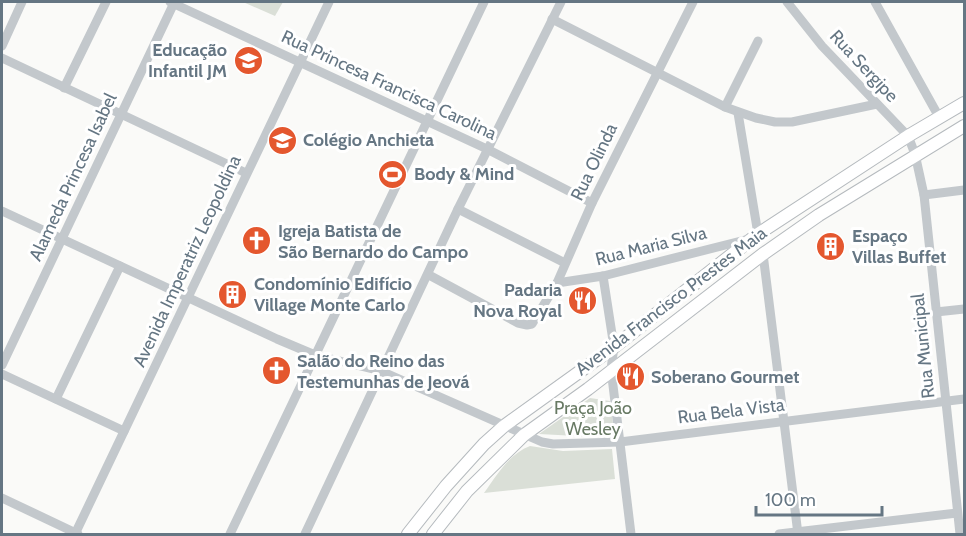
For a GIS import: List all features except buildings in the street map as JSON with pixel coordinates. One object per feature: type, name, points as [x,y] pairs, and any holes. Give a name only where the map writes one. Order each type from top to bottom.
[{"type":"main road","name":"Avenida Francisco Prestes Maia","points":[[408,534],[446,486],[484,444],[504,426],[614,347],[755,237],[908,136],[964,103]]},
{"type":"main road","name":"Avenida Francisco Prestes Maia","points":[[433,534],[467,492],[524,435],[588,389],[763,254],[828,208],[964,126]]},
{"type":"street","points":[[2,46],[22,2]]},
{"type":"street","points":[[64,88],[106,2]]},
{"type":"street","name":"Rua Princesa Francisca Carolina","points":[[172,2],[487,149],[592,203]]},
{"type":"street","name":"Alameda Princesa Isabel","points":[[2,365],[172,2]]},
{"type":"street","name":"Avenida Imperatriz Leopoldina","points":[[76,534],[329,2]]},
{"type":"street","points":[[231,534],[484,2]]},
{"type":"street","points":[[305,534],[487,149],[561,2]]},
{"type":"street","name":"Rua Olinda","points":[[429,275],[518,323],[532,324],[557,284],[592,203],[693,2]]},
{"type":"street","name":"Rua Sergipe","points":[[787,2],[822,46],[908,136],[915,154]]},
{"type":"street","points":[[875,2],[939,117]]},
{"type":"street","points":[[552,19],[738,113],[775,122],[792,122],[877,104]]},
{"type":"street","points":[[2,21],[11,25]]},
{"type":"street","points":[[725,107],[758,41]]},
{"type":"street","points":[[2,58],[246,174]]},
{"type":"street","points":[[738,113],[755,237]]},
{"type":"street","name":"Rua Municipal","points":[[915,154],[924,195],[960,534]]},
{"type":"street","points":[[924,195],[964,190]]},
{"type":"street","points":[[459,209],[565,263]]},
{"type":"street","name":"Rua Bela Vista","points":[[2,211],[315,355],[381,371],[524,435],[553,444],[620,442],[964,399]]},
{"type":"street","name":"Rua Maria Silva","points":[[557,284],[603,276],[755,237]]},
{"type":"street","points":[[763,254],[798,533]]},
{"type":"street","points":[[56,399],[120,266]]},
{"type":"street","points":[[603,276],[614,347],[611,369],[631,534]]},
{"type":"street","points":[[936,312],[964,309]]},
{"type":"street","points":[[2,374],[124,431]]},
{"type":"street","points":[[2,498],[76,534]]},
{"type":"street","points":[[780,534],[957,513]]},
{"type":"green space","points":[[243,2],[283,2],[275,16]]},
{"type":"green space","name":"Praça João Wesley","points":[[590,398],[610,401],[615,438],[539,434]]},
{"type":"green space","points":[[530,446],[563,451],[612,449],[615,479],[484,493],[510,460]]},
{"type":"place","name":"Educação Infantil JM","points":[[248,60]]},
{"type":"place","name":"Colégio Anchieta","points":[[282,140]]},
{"type":"place","name":"Body & Mind","points":[[393,174]]},
{"type":"place","name":"Igreja Batista de São Bernardo do Campo","points":[[257,241]]},
{"type":"place","name":"Espaço Villas Buffet","points":[[831,246]]},
{"type":"place","name":"Condomínio Edifício Village Monte Carlo","points":[[233,294]]},
{"type":"place","name":"Padaria Nova Royal","points":[[583,300]]},
{"type":"place","name":"Salão do Reino das Testemunhas de Jeová","points":[[276,371]]},
{"type":"place","name":"Soberano Gourmet","points":[[630,377]]}]
